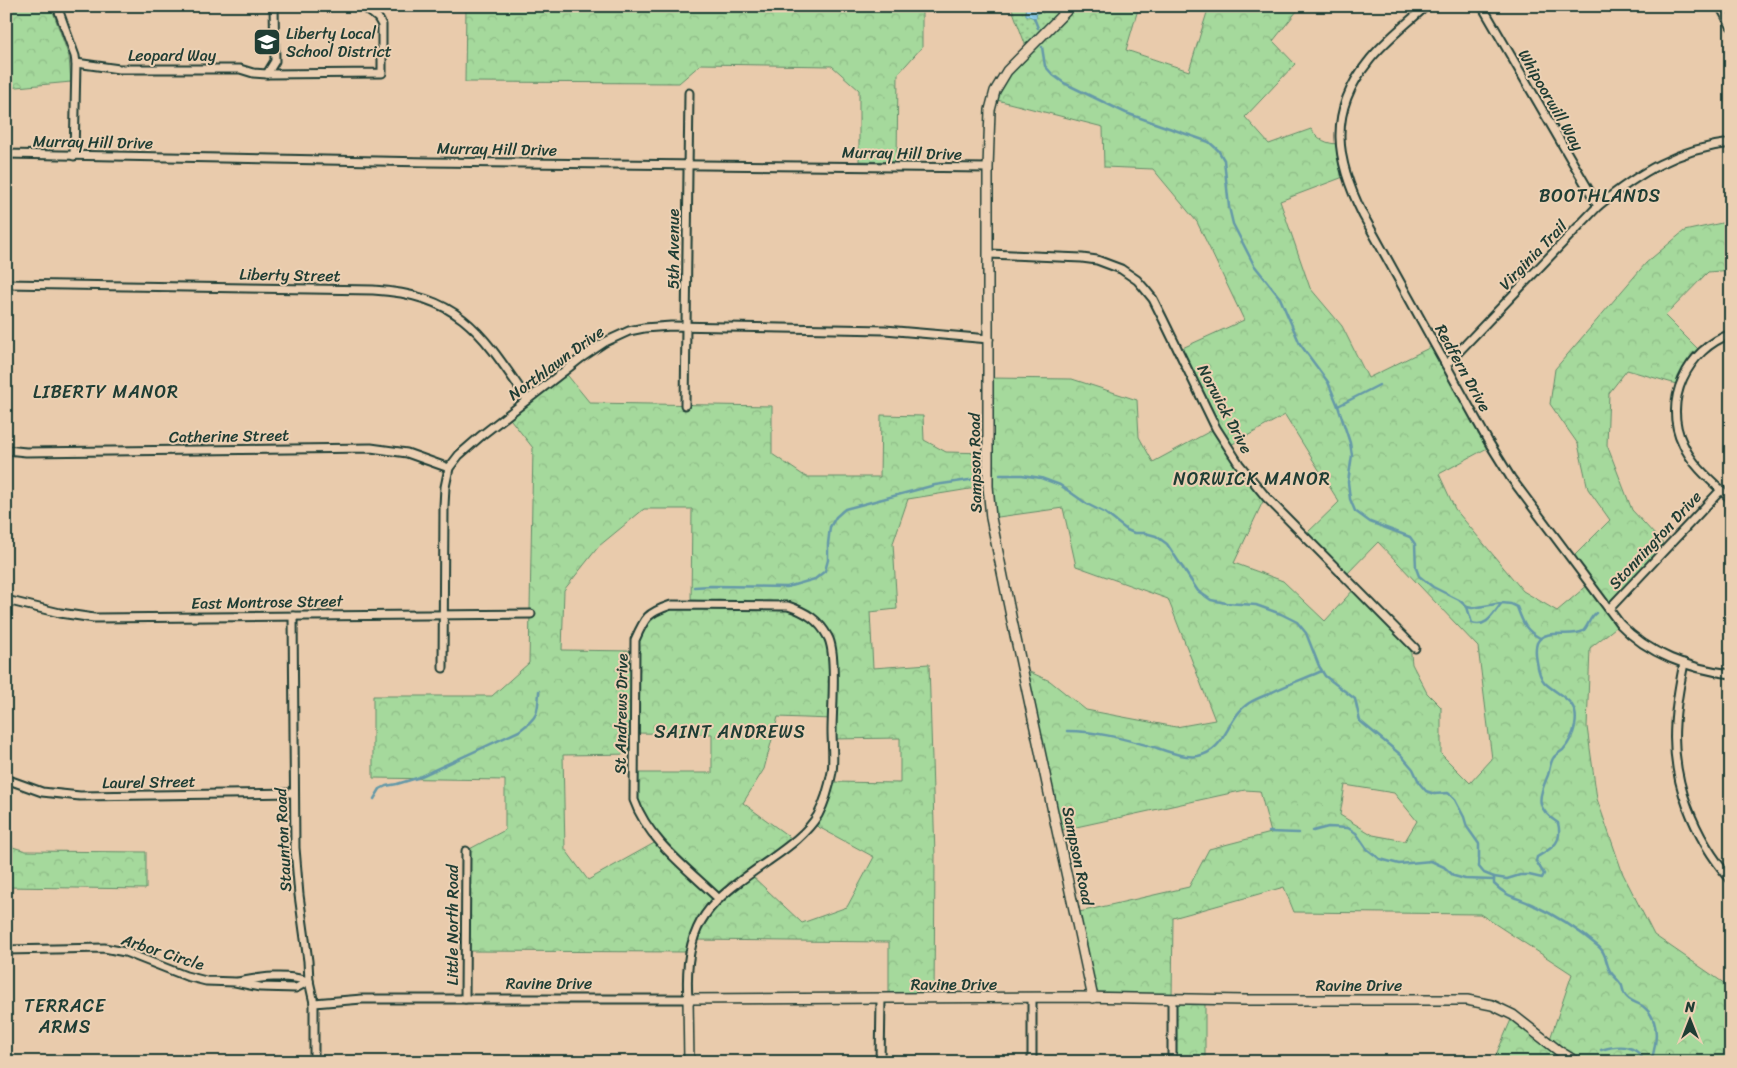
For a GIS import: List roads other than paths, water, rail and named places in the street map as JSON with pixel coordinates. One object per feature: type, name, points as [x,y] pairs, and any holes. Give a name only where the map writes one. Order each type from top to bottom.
[{"type":"street","points":[[57,6],[76,63],[74,156]]},
{"type":"street","points":[[268,74],[275,61],[274,6]]},
{"type":"street","name":"Leopard Way","points":[[76,63],[119,69],[240,69],[253,73],[268,74],[382,73],[382,25],[378,18],[362,6]]},
{"type":"street","name":"Sampson Road","points":[[1071,6],[1013,64],[1000,81],[990,110],[988,168],[988,486],[991,518],[1093,998]]},
{"type":"street","name":"Redfern Drive","points":[[1426,6],[1377,52],[1359,74],[1346,101],[1342,118],[1340,144],[1344,172],[1351,191],[1488,441],[1511,478],[1620,624],[1638,642],[1668,657],[1699,668],[1731,674]]},
{"type":"street","name":"Whipoorwill Way","points":[[1482,6],[1598,206]]},
{"type":"street","points":[[1720,6],[1731,26]]},
{"type":"street","name":"5th Avenue","points":[[686,405],[689,93]]},
{"type":"street","name":"Virginia Trail","points":[[1446,365],[1598,206],[1624,185],[1653,167],[1694,150],[1731,143]]},
{"type":"street","name":"Murray Hill Drive","points":[[6,154],[420,162],[988,168]]},
{"type":"street","name":"Norwick Drive","points":[[989,254],[1097,260],[1121,269],[1136,280],[1153,299],[1216,428],[1243,470],[1266,497],[1415,648]]},
{"type":"street","name":"Liberty Street","points":[[6,284],[373,290],[407,293],[442,304],[467,322],[493,350],[528,399]]},
{"type":"street","name":"Northlawn Drive","points":[[449,468],[459,455],[581,358],[615,336],[644,328],[885,330],[989,339]]},
{"type":"street","name":"Stonnington Drive","points":[[1731,334],[1714,342],[1695,358],[1683,378],[1678,392],[1676,407],[1678,431],[1689,456],[1701,471],[1731,499]]},
{"type":"street","name":"Catherine Street","points":[[6,450],[26,452],[371,448],[407,453],[449,468]]},
{"type":"street","points":[[443,668],[444,506],[449,468]]},
{"type":"street","name":"Stonnington Drive","points":[[1609,609],[1721,490]]},
{"type":"street","name":"East Montrose Street","points":[[6,600],[60,613],[94,618],[531,614]]},
{"type":"street","name":"St Andrews Drive","points":[[688,999],[687,980],[693,940],[705,914],[719,899],[785,849],[804,832],[817,817],[826,798],[832,771],[833,663],[829,639],[818,622],[804,611],[788,606],[671,605],[653,611],[643,623],[636,640],[634,800],[640,816],[652,835],[719,899]]},
{"type":"street","name":"Staunton Road","points":[[293,616],[296,872],[309,981],[314,1003],[314,1062]]},
{"type":"street","points":[[1684,663],[1675,725],[1675,750],[1678,772],[1684,799],[1693,823],[1706,847],[1731,880]]},
{"type":"street","name":"Laurel Street","points":[[6,778],[42,792],[80,796],[294,793]]},
{"type":"street","name":"Little North Road","points":[[465,999],[466,851]]},
{"type":"street","name":"Arbor Circle","points":[[6,950],[104,948],[126,952],[186,976],[206,981],[235,982],[260,977],[295,977],[309,981]]},
{"type":"street","points":[[1032,998],[1032,1062]]},
{"type":"street","name":"Ravine Drive","points":[[314,1003],[362,999],[1093,998],[1476,1001],[1500,1008],[1513,1015],[1559,1051],[1577,1062]]},
{"type":"street","points":[[688,999],[689,1062]]},
{"type":"street","points":[[880,1062],[881,999]]},
{"type":"street","points":[[1172,1000],[1172,1062]]},
{"type":"water","points":[[1025,6],[1049,6],[1037,13],[1036,18],[1034,18],[1026,15]]},
{"type":"waterway","points":[[1034,18],[1038,28]]},
{"type":"waterway","points":[[1042,47],[1045,66],[1064,83],[1126,113],[1209,142],[1218,150],[1224,160],[1229,207],[1233,224],[1254,265],[1280,298],[1300,344],[1328,382],[1338,406],[1352,455],[1348,482],[1350,499],[1355,511],[1370,522],[1410,537],[1415,544],[1416,568],[1419,576],[1433,587],[1459,600],[1467,607],[1472,608],[1502,603],[1511,604],[1517,607],[1528,629],[1540,638]]},
{"type":"waterway","points":[[1338,406],[1379,385]]},
{"type":"waterway","points":[[1000,475],[1022,475],[1041,478],[1060,485],[1087,504],[1105,513],[1127,530],[1134,533],[1156,536],[1167,544],[1198,591],[1211,600],[1256,605],[1297,622],[1306,633],[1325,676],[1355,699],[1360,721],[1401,755],[1413,769],[1420,784],[1426,791],[1434,794],[1448,793],[1454,798],[1467,827],[1479,844],[1479,867],[1484,873],[1494,877],[1494,884],[1507,894],[1540,908],[1567,923],[1602,950],[1610,971],[1621,984],[1625,995],[1645,1008],[1653,1020],[1656,1041],[1651,1062]]},
{"type":"waterway","points":[[694,587],[787,587],[815,579],[825,571],[828,560],[830,527],[836,517],[845,509],[935,485],[976,479]]},
{"type":"waterway","points":[[1467,607],[1472,623],[1482,624],[1489,619],[1501,604]]},
{"type":"waterway","points":[[1494,877],[1507,879],[1520,875],[1529,875],[1542,878],[1544,874],[1536,861],[1537,857],[1552,848],[1558,840],[1558,823],[1545,813],[1542,808],[1541,797],[1552,761],[1569,742],[1576,717],[1575,710],[1568,700],[1542,679],[1537,660],[1536,645],[1546,635],[1572,634],[1583,631],[1596,613]]},
{"type":"waterway","points":[[1067,731],[1101,734],[1177,754],[1198,756],[1215,748],[1236,716],[1249,703],[1322,671]]},
{"type":"waterway","points":[[374,799],[380,789],[386,786],[417,778],[519,731],[536,714],[539,691]]},
{"type":"waterway","points":[[1313,831],[1328,827],[1348,828],[1356,833],[1367,849],[1380,859],[1399,864],[1431,861],[1444,867],[1454,876],[1465,879],[1494,880]]},
{"type":"waterway","points":[[1269,832],[1299,833]]},
{"type":"waterway","points":[[1601,1050],[1626,1047],[1637,1051],[1644,1062]]},
{"type":"place","name":"Liberty Local School District","points":[[267,42]]},
{"type":"district","name":"BOOTHLANDS","points":[[1600,196]]},
{"type":"district","name":"LIBERTY MANOR","points":[[106,392]]},
{"type":"district","name":"NORWICK MANOR","points":[[1252,479]]},
{"type":"district","name":"SAINT ANDREWS","points":[[730,732]]},
{"type":"district","name":"TERRACE ARMS","points":[[65,1016]]}]
